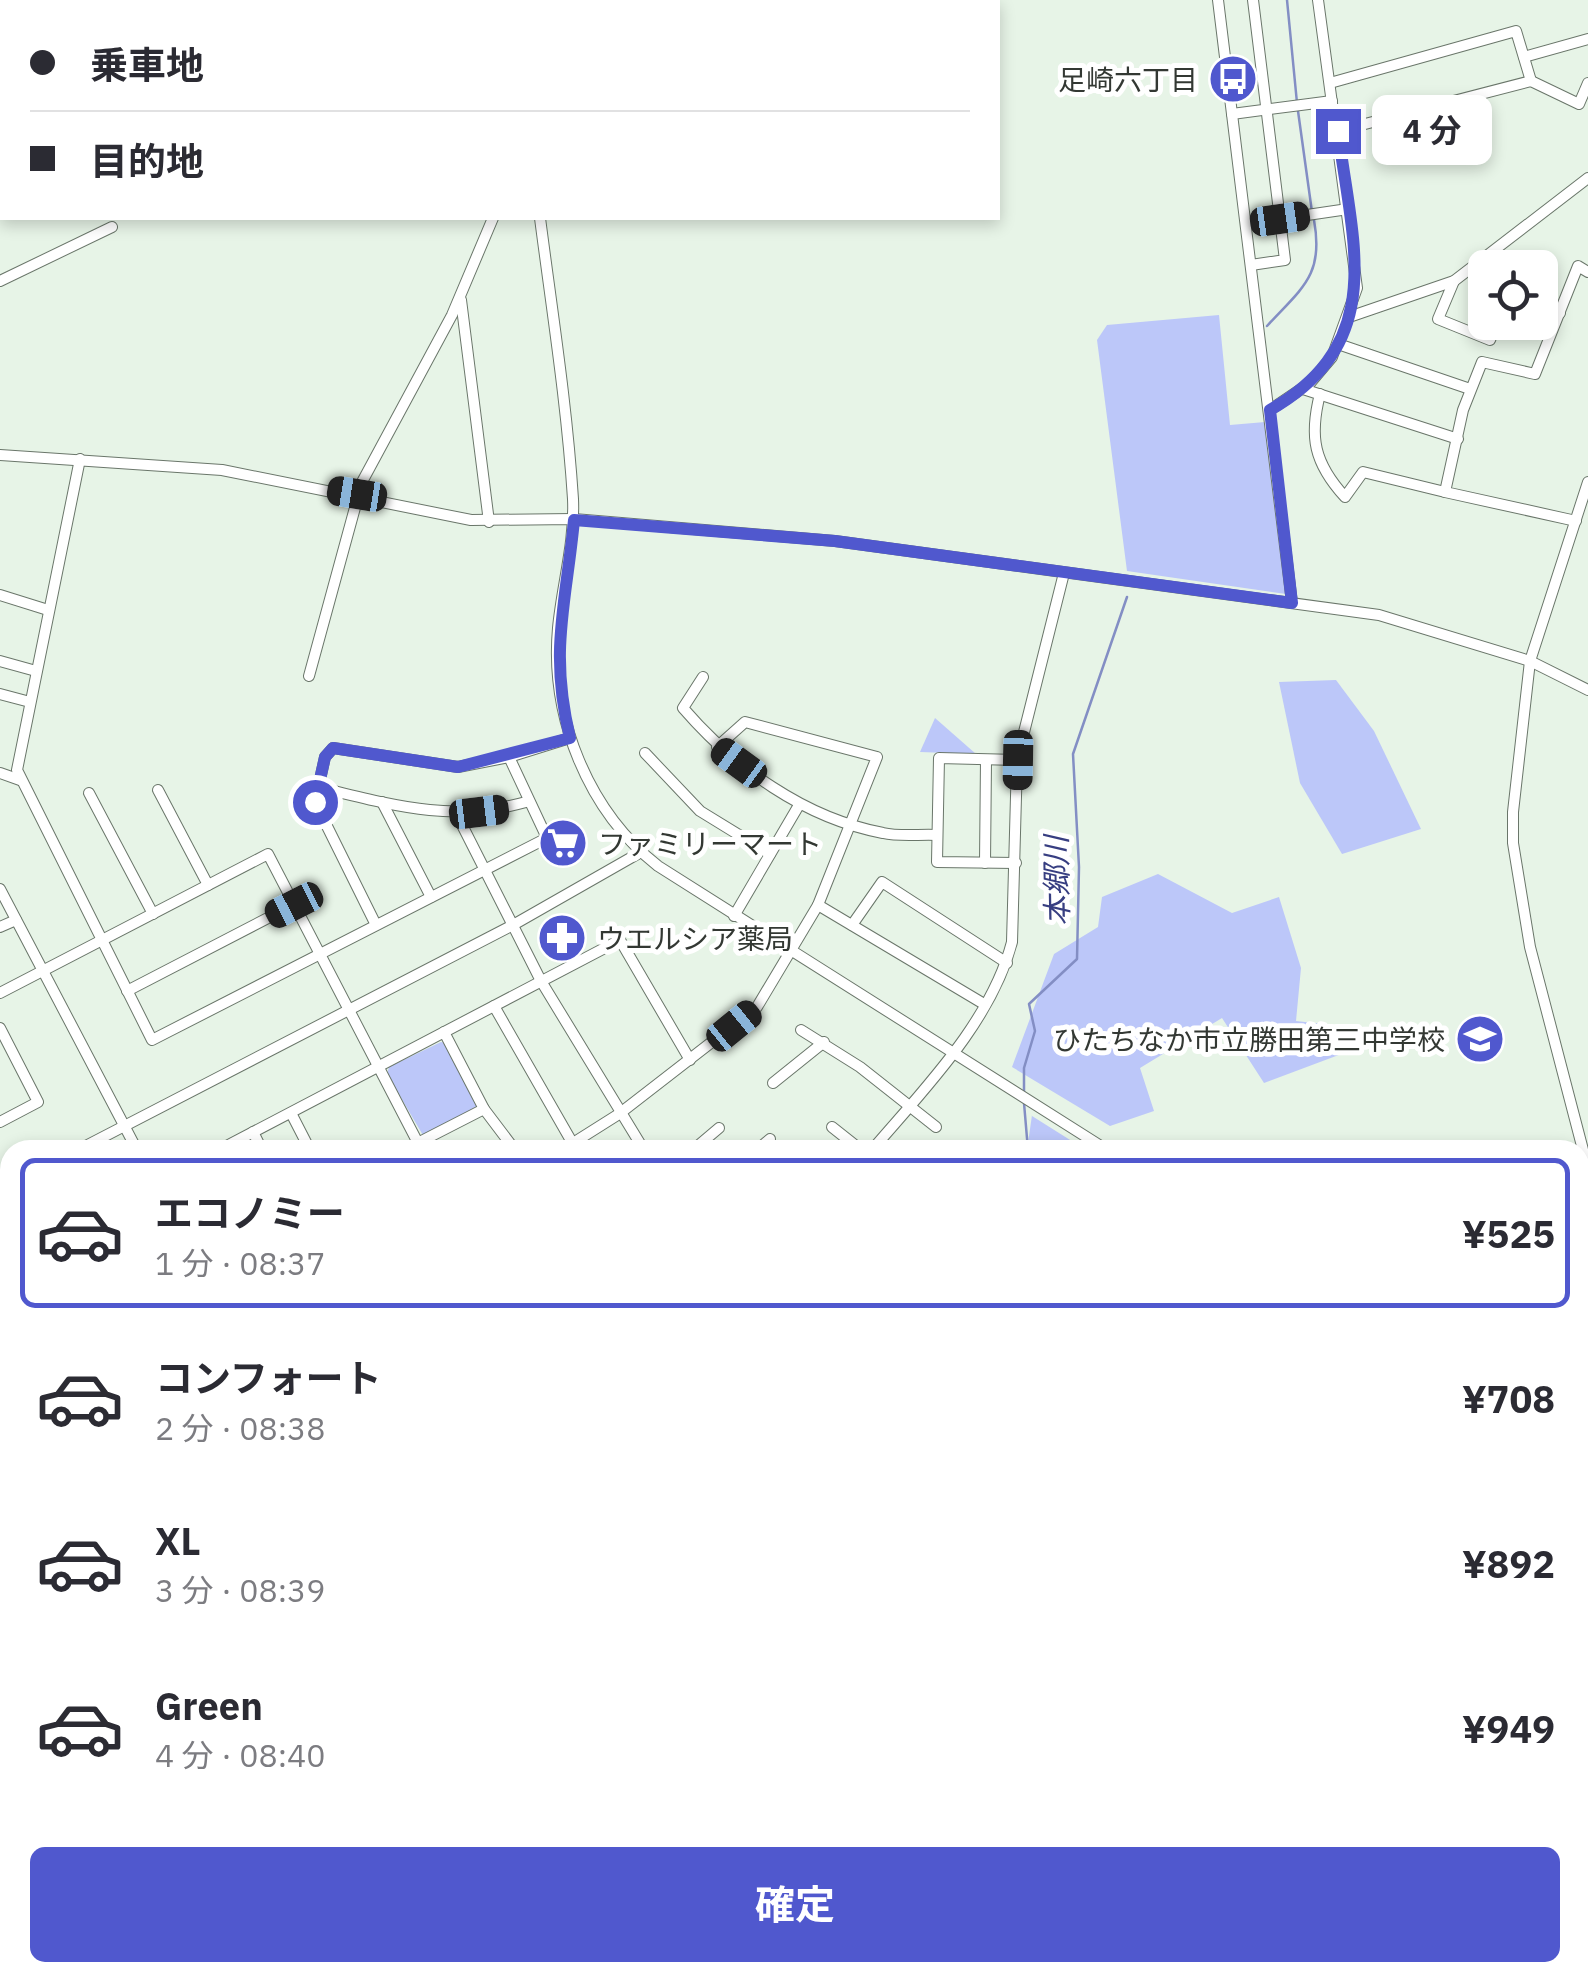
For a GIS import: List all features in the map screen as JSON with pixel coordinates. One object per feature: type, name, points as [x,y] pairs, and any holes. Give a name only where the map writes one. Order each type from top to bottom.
[{"type":"street","points":[[1218,0],[1292,603]]},
{"type":"street","points":[[1251,266],[1285,260],[1253,0]]},
{"type":"street","points":[[1270,410],[1303,389],[1338,344],[1357,288],[1318,0]]},
{"type":"street","points":[[1330,83],[1516,31],[1531,81]]},
{"type":"street","points":[[1524,56],[1588,38]]},
{"type":"street","points":[[1338,131],[1531,81],[1579,104],[1588,83]]},
{"type":"street","points":[[1232,114],[1332,101]]},
{"type":"street","points":[[1348,317],[1454,281],[1588,178]]},
{"type":"street","points":[[1280,219],[1348,208]]},
{"type":"street","points":[[308,676],[328,618],[357,494],[460,296],[493,220]]},
{"type":"street","points":[[540,220],[574,520],[558,642],[561,702],[570,738],[596,792],[641,852],[734,916],[1092,1140]]},
{"type":"street","points":[[0,281],[112,226]]},
{"type":"street","points":[[1482,362],[1534,374],[1578,266],[1588,272]]},
{"type":"street","points":[[1454,281],[1438,319],[1468,331]]},
{"type":"street","points":[[460,296],[488,522]]},
{"type":"street","points":[[1445,492],[1470,389],[1490,340]]},
{"type":"street","points":[[1338,344],[1470,389]]},
{"type":"street","points":[[1303,389],[1458,439]]},
{"type":"street","points":[[1320,394],[1311,430],[1326,476],[1345,496],[1363,472],[1576,521]]},
{"type":"street","points":[[0,455],[222,470],[488,522],[574,520],[835,541],[1292,603],[1414,623],[1530,661],[1588,690]]},
{"type":"street","points":[[80,458],[17,770],[152,1040],[547,838],[526,802],[509,757]]},
{"type":"street","points":[[1580,1140],[1530,947],[1513,843],[1530,661],[1588,482]]},
{"type":"street","points":[[1571,540],[1588,530]]},
{"type":"street","points":[[884,1140],[953,1052],[1006,964],[1012,942],[1018,760],[1064,573]]},
{"type":"street","points":[[0,595],[48,610]]},
{"type":"street","points":[[0,662],[36,671]]},
{"type":"street","points":[[703,677],[683,708],[717,748],[800,805],[883,833],[937,835]]},
{"type":"street","points":[[0,694],[30,702]]},
{"type":"street","points":[[578,1140],[619,1114],[757,1007],[818,905],[877,756],[745,722],[717,748]]},
{"type":"street","points":[[376,925],[315,802],[325,757],[333,748],[458,767],[509,757],[570,738]]},
{"type":"street","points":[[645,753],[700,811],[770,854]]},
{"type":"street","points":[[1016,863],[937,862],[937,835],[940,758],[1018,760]]},
{"type":"street","points":[[984,863],[986,760]]},
{"type":"street","points":[[0,774],[20,780]]},
{"type":"street","points":[[318,787],[457,815],[526,802]]},
{"type":"street","points":[[158,790],[208,885]]},
{"type":"street","points":[[89,793],[153,914]]},
{"type":"street","points":[[382,802],[431,897]]},
{"type":"street","points":[[734,916],[800,805]]},
{"type":"street","points":[[457,815],[541,981],[637,1140]]},
{"type":"street","points":[[97,1140],[631,862],[641,852]]},
{"type":"street","points":[[0,993],[268,854],[417,1140]]},
{"type":"street","points":[[852,925],[882,882],[1006,964]]},
{"type":"street","points":[[0,889],[132,1140]]},
{"type":"street","points":[[126,991],[294,905]]},
{"type":"street","points":[[818,905],[984,1004]]},
{"type":"street","points":[[0,927],[16,920]]},
{"type":"street","points":[[238,1140],[620,940],[690,1060]]},
{"type":"street","points":[[494,1006],[563,1140]]},
{"type":"street","points":[[0,1028],[38,1102],[0,1122]]},
{"type":"street","points":[[801,1030],[824,1042],[936,1127]]},
{"type":"street","points":[[444,1032],[484,1109],[507,1140]]},
{"type":"street","points":[[773,1083],[824,1042]]},
{"type":"street","points":[[422,1140],[484,1109]]},
{"type":"street","points":[[290,1112],[305,1140]]},
{"type":"street","points":[[832,1126],[849,1140]]},
{"type":"street","points":[[705,1140],[719,1128]]},
{"type":"street","points":[[253,1132],[257,1140]]},
{"type":"shaded area","points":[[1219,315],[1230,425],[1265,422],[1286,594],[1127,571],[1097,340],[1107,325]]},
{"type":"shaded area","points":[[1336,680],[1374,731],[1421,829],[1342,854],[1300,783],[1279,682]]},
{"type":"shaded area","points":[[935,718],[976,754],[920,752]]},
{"type":"shaded area","points":[[1158,874],[1232,913],[1279,897],[1301,968],[1296,1021],[1341,1026],[1344,1053],[1264,1083],[1222,1018],[1140,1068],[1154,1111],[1110,1126],[1012,1067],[1054,954],[1098,927],[1102,897]]},
{"type":"shaded area","points":[[446,1043],[477,1104],[476,1111],[424,1137],[387,1074],[389,1067]]},
{"type":"shaded area","points":[[1032,1115],[1070,1140],[1028,1140]]},
{"type":"waterway","name":"本郷川","points":[[1287,0],[1297,103]]},
{"type":"waterway","name":"本郷川","points":[[1298,111],[1312,212]]},
{"type":"waterway","name":"本郷川","points":[[1267,326],[1308,279],[1316,254],[1314,220]]},
{"type":"waterway","name":"本郷川","points":[[1024,1095],[1024,1068],[1035,1031],[1029,1004],[1077,959],[1079,867],[1073,754],[1127,597]]},
{"type":"waterway","name":"本郷川","points":[[1024,1103],[1027,1140]]},
{"type":"place","name":"足崎六丁目","points":[[1233,79]]},
{"type":"place","name":"ファミリーマート","points":[[563,843]]},
{"type":"place","name":"ウエルシア薬局","points":[[562,938]]},
{"type":"place","name":"ひたちなか市立勝田第三中学校","points":[[1480,1039]]},
{"type":"route","points":[[315,802],[325,757],[333,748],[458,767],[509,757],[570,738],[557,669],[558,629],[574,520],[835,541],[1292,603],[1270,410],[1310,384],[1332,358],[1357,288],[1338,131]]}]
